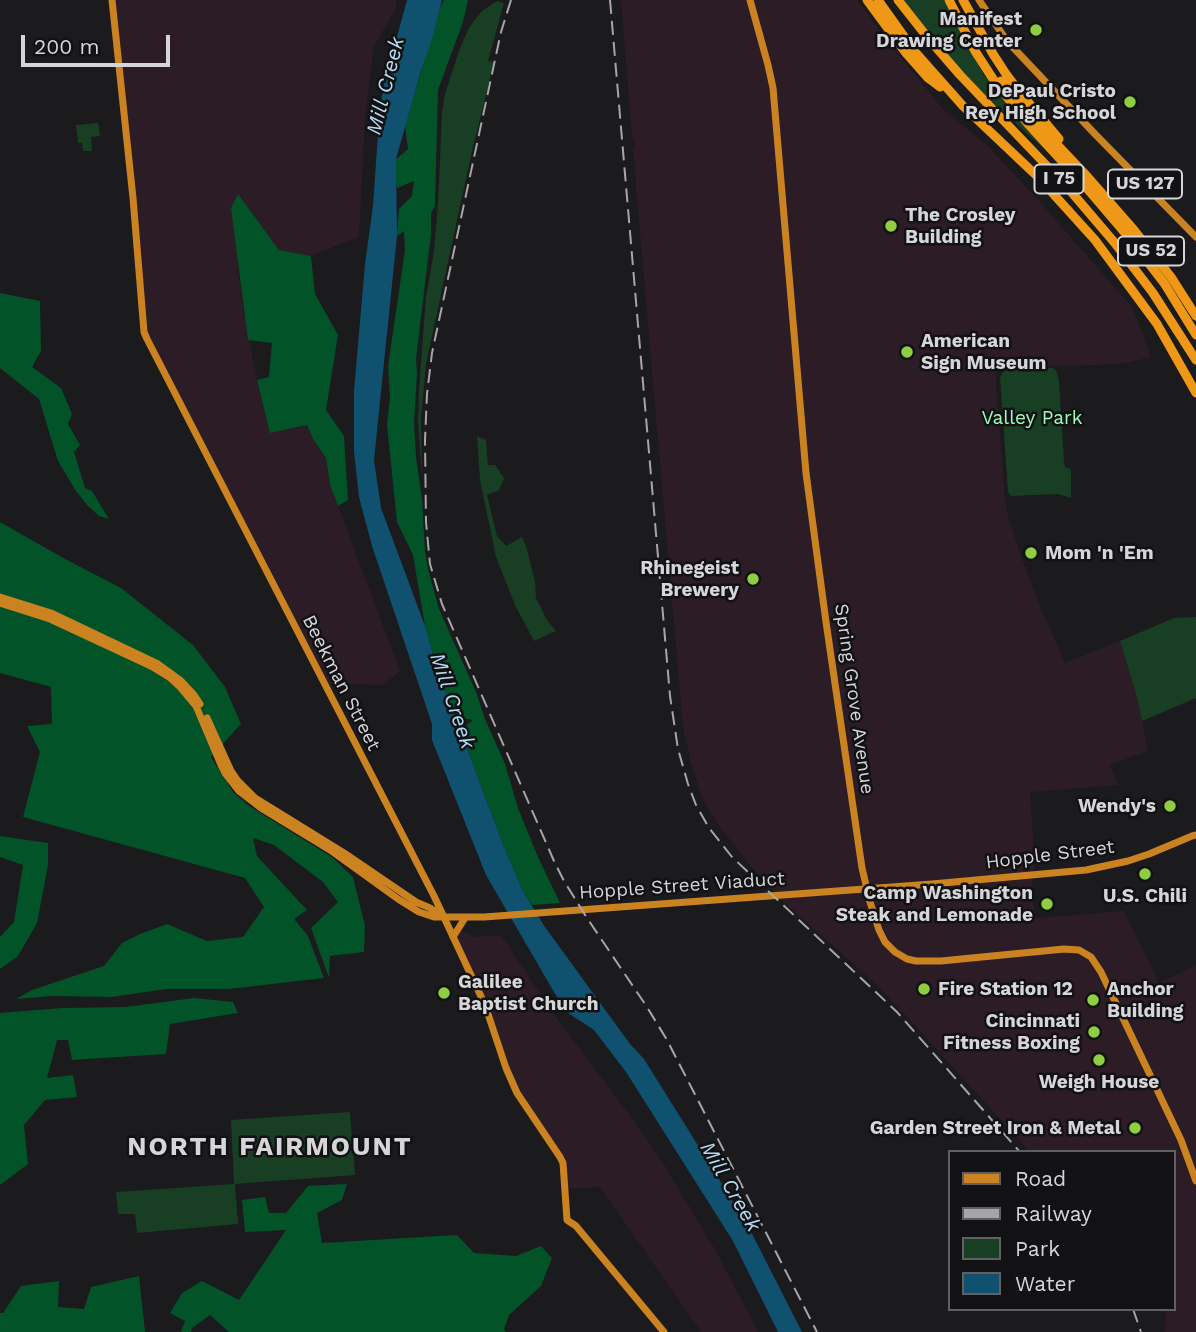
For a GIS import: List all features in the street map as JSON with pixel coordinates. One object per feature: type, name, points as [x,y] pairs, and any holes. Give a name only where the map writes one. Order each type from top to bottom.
[{"type":"highway","points":[[867,0],[888,31],[928,78],[963,106]]},
{"type":"highway","name":"I 75","points":[[878,0],[916,53],[963,106],[1038,177],[1096,240],[1157,324],[1196,393]]},
{"type":"highway","name":"I 75","points":[[898,0],[960,75],[1107,233],[1146,283],[1196,359]]},
{"type":"highway","name":"US 52","points":[[949,0],[975,51],[984,58],[1021,106],[1154,254],[1196,316]]},
{"type":"highway","points":[[962,0],[1006,74],[1080,165],[1084,174]]},
{"type":"highway","points":[[975,51],[1014,109],[1096,199],[1146,259],[1196,335]]},
{"type":"main road","name":"Beekman Street","points":[[113,0],[144,331],[147,339],[444,917],[485,1005],[513,1085],[563,1164],[567,1220],[576,1226],[664,1332]]},
{"type":"main road","name":"Spring Grove Avenue","points":[[750,0],[773,88],[806,473],[862,868],[879,930],[895,952],[916,961],[1064,949],[1079,950],[1091,957],[1101,972],[1181,1140],[1196,1181]]},
{"type":"main road","name":"US 127","points":[[979,0],[1014,48],[1196,237]]},
{"type":"main road","points":[[0,597],[51,613],[170,672],[194,695],[231,771],[255,798],[416,902],[444,917]]},
{"type":"main road","points":[[0,603],[50,619],[169,677],[196,706],[225,774],[239,791],[366,875],[398,900],[424,914],[462,919],[453,937]]},
{"type":"main road","name":"Hopple Street","points":[[906,886],[1107,867],[1149,854],[1194,834]]},
{"type":"main road","name":"Hopple Street Viaduct","points":[[462,919],[906,886]]},
{"type":"main road","points":[[416,902],[424,900],[431,892]]},
{"type":"shaded area","points":[[112,0],[396,0],[396,8],[374,46],[365,117],[359,237],[311,256],[279,250],[238,194],[238,271],[257,380],[270,432],[307,425],[326,458],[330,485],[400,671],[383,685],[324,684],[147,339]]},
{"type":"shaded area","points":[[621,0],[857,0],[942,108],[988,146],[1133,308],[1151,357],[1126,363],[1098,365],[995,367],[1008,516],[1042,611],[1065,663],[1120,641],[1137,697],[1148,751],[1110,765],[1118,785],[1030,792],[1035,865],[1032,884],[1035,918],[1123,911],[1159,983],[1196,965],[1196,1332],[1165,1332],[1164,1311],[1175,1311],[1175,1150],[1028,1150],[872,980],[789,907],[747,862],[717,823],[702,798],[683,728],[638,210],[635,147],[632,139]]},
{"type":"shaded area","points":[[447,924],[474,937],[501,935],[555,1016],[665,1166],[716,1251],[758,1332],[701,1332],[600,1187],[565,1189],[563,1163],[522,1099],[485,1005]]},
{"type":"green space","points":[[444,0],[468,0],[463,22],[438,90],[435,206],[431,213],[431,234],[416,359],[414,422],[425,551],[439,609],[505,764],[518,808],[538,857],[560,903],[532,905],[504,847],[460,730],[473,720],[455,717],[425,626],[413,555],[397,522],[387,425],[390,397],[388,366],[405,250],[404,231],[397,236],[399,209],[412,196],[414,181],[397,188],[396,159],[408,149],[405,126]]},
{"type":"green space","points":[[900,0],[944,0],[984,75],[1012,112],[1053,157],[949,59]]},
{"type":"green space","points":[[497,1],[504,3],[488,61],[494,62],[426,364],[421,418],[422,478],[418,423],[419,390],[426,297],[438,204],[442,113],[445,94],[470,26],[482,11]]},
{"type":"green space","points":[[98,123],[100,136],[91,137],[92,151],[83,151],[82,143],[78,143],[76,125]]},
{"type":"green space","points":[[238,194],[279,250],[311,256],[315,294],[338,335],[326,410],[344,436],[348,500],[338,506],[330,485],[326,458],[307,425],[270,433],[257,380],[269,377],[272,343],[248,340],[231,208]]},
{"type":"green space","points":[[0,293],[40,301],[41,351],[32,367],[61,388],[72,414],[68,424],[80,445],[74,452],[85,488],[92,491],[109,519],[99,516],[87,505],[58,461],[39,399],[0,368]]},
{"type":"green space","name":"Valley Park","points":[[1053,368],[1059,380],[1064,462],[1065,467],[1071,469],[1071,498],[1058,494],[1011,496],[1008,492],[1000,377],[1003,372],[1011,369]]},
{"type":"green space","points":[[477,436],[486,440],[488,465],[495,465],[504,478],[499,490],[487,495],[497,536],[506,546],[522,537],[535,582],[536,598],[556,631],[534,641],[515,605],[496,557],[480,480]]},
{"type":"green space","points":[[0,522],[121,588],[193,645],[225,687],[241,724],[211,757],[233,792],[249,806],[332,857],[353,877],[365,926],[364,952],[330,956],[329,978],[311,928],[338,902],[323,882],[274,845],[253,838],[257,856],[307,910],[294,919],[308,936],[324,978],[229,989],[166,989],[112,997],[53,996],[16,999],[32,990],[104,966],[122,943],[167,924],[207,941],[243,937],[264,907],[245,878],[23,817],[40,752],[27,726],[52,724],[51,687],[0,673]]},
{"type":"green space","points":[[1196,617],[1196,698],[1142,721],[1120,641],[1174,618]]},
{"type":"green space","points":[[0,836],[48,843],[48,865],[37,923],[18,956],[0,969],[0,937],[14,922],[23,865],[0,857]]},
{"type":"green space","points":[[194,998],[233,1002],[238,1013],[170,1024],[166,1054],[72,1060],[68,1040],[57,1040],[47,1078],[73,1075],[77,1097],[45,1100],[24,1125],[28,1164],[0,1185],[0,1013],[126,1007]]},
{"type":"green space","points":[[350,1112],[355,1175],[235,1184],[238,1224],[137,1233],[135,1214],[118,1214],[116,1192],[234,1184],[231,1120]]},
{"type":"green space","points":[[347,1184],[342,1200],[317,1213],[322,1243],[457,1235],[474,1253],[516,1256],[541,1246],[552,1258],[541,1286],[509,1315],[504,1329],[506,1332],[229,1332],[210,1315],[192,1328],[191,1332],[181,1332],[185,1321],[170,1313],[182,1293],[202,1281],[239,1300],[286,1230],[245,1232],[242,1200],[265,1197],[269,1213],[286,1213],[308,1186]]},
{"type":"green space","points":[[139,1276],[145,1332],[0,1332],[0,1313],[3,1313],[21,1286],[59,1281],[58,1307],[84,1309],[91,1287]]},
{"type":"water","name":"Mill Creek","points":[[407,0],[442,0],[396,159],[397,236],[374,460],[381,508],[425,626],[438,672],[523,891],[545,927],[630,1044],[644,1059],[747,1224],[802,1332],[778,1332],[733,1241],[626,1072],[594,1030],[565,1011],[486,875],[432,740],[432,724],[372,546],[359,497],[354,452],[354,391],[383,88]]},
{"type":"railway","points":[[511,0],[501,32],[432,353],[425,440],[426,522],[430,564],[442,604],[564,881],[667,1040],[817,1332]]},
{"type":"railway","points":[[610,0],[670,696],[678,749],[688,784],[709,828],[732,857],[897,1012],[1018,1150]]},
{"type":"railway","points":[[1134,1311],[1141,1332]]},
{"type":"place","name":"Manifest Drawing Center","points":[[1036,30]]},
{"type":"place","name":"DePaul Cristo Rey High School","points":[[1130,102]]},
{"type":"place","name":"The Crosley Building","points":[[891,226]]},
{"type":"place","name":"American Sign Museum","points":[[907,352]]},
{"type":"place","name":"Mom 'n 'Em","points":[[1031,553]]},
{"type":"place","name":"Rhinegeist Brewery","points":[[753,579]]},
{"type":"place","name":"Wendy's","points":[[1170,806]]},
{"type":"place","name":"U.S. Chili","points":[[1145,874]]},
{"type":"place","name":"Camp Washington Steak and Lemonade","points":[[1047,904]]},
{"type":"place","name":"Fire Station 12","points":[[924,989]]},
{"type":"place","name":"Galilee Baptist Church","points":[[444,993]]},
{"type":"place","name":"Anchor Building","points":[[1093,1000]]},
{"type":"place","name":"Cincinnati Fitness Boxing","points":[[1094,1032]]},
{"type":"place","name":"Weigh House","points":[[1099,1060]]},
{"type":"place","name":"Garden Street Iron & Metal","points":[[1135,1128]]},
{"type":"district","name":"NORTH FAIRMOUNT","points":[[270,1147]]}]
